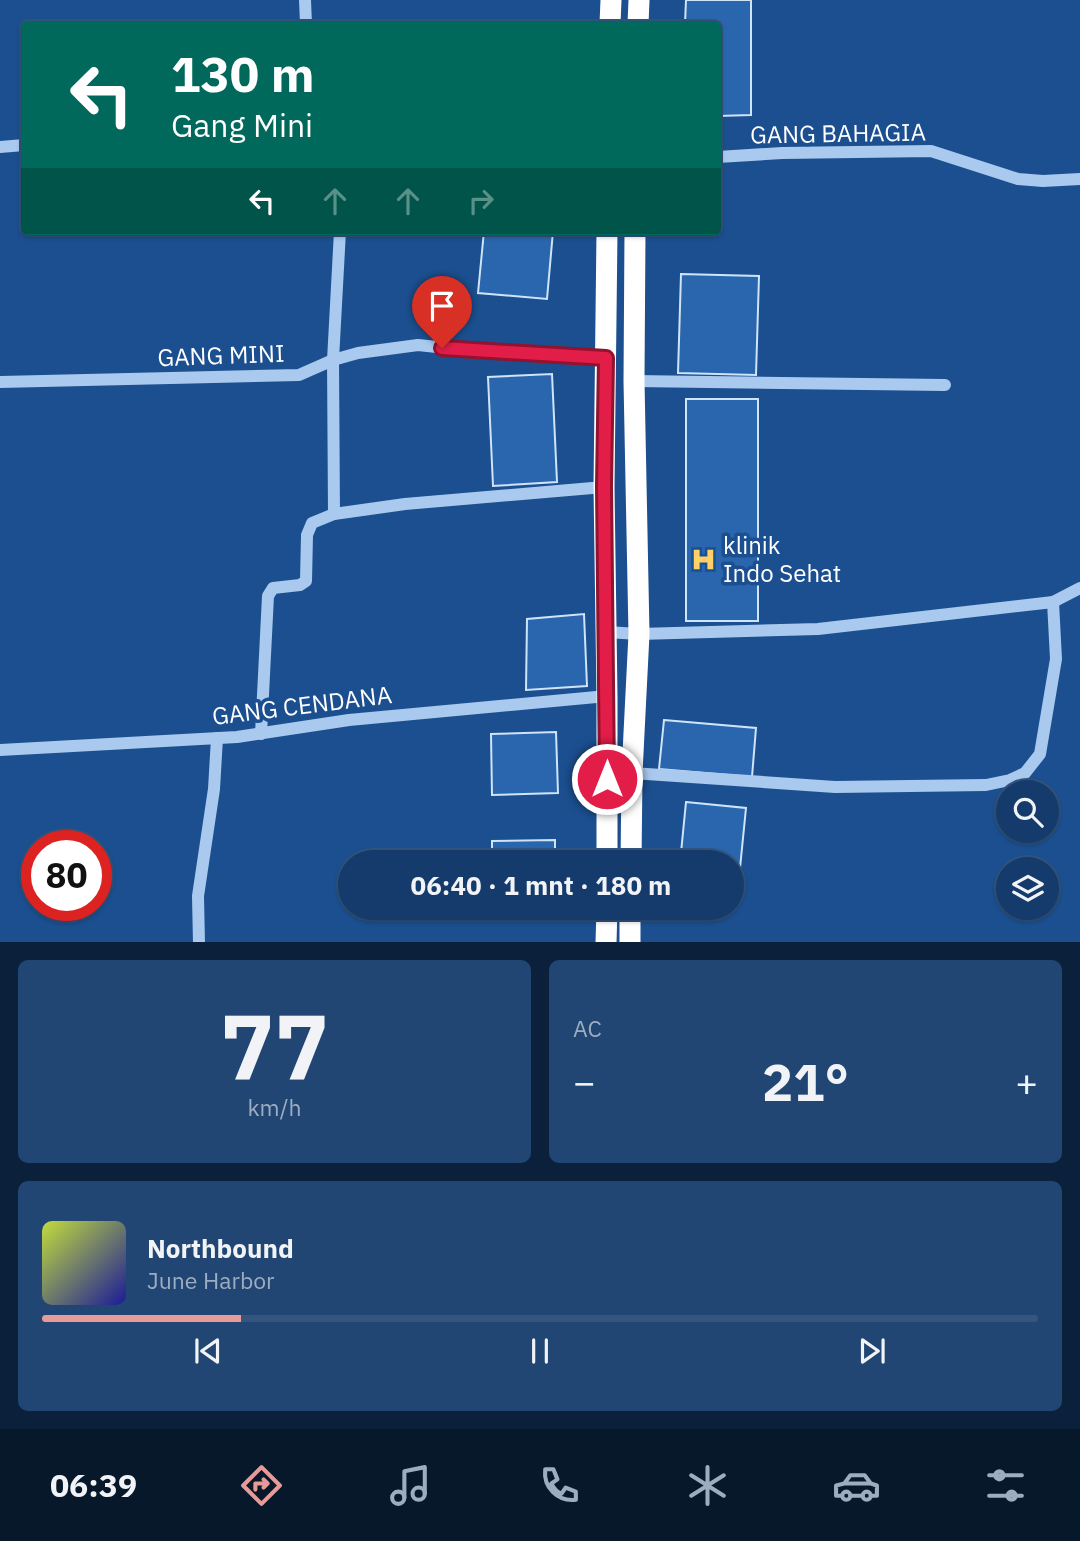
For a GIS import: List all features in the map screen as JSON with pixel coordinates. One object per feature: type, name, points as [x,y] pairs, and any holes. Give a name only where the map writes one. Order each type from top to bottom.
[{"type":"highway","points":[[610,21],[611,0]]},
{"type":"highway","points":[[638,21],[639,0]]},
{"type":"highway","points":[[607,235],[604,486],[607,850]]},
{"type":"highway","points":[[631,850],[639,634],[634,381],[635,235]]},
{"type":"highway","points":[[606,942],[607,920]]},
{"type":"highway","points":[[630,920],[630,942]]},
{"type":"street","points":[[305,0],[306,21]]},
{"type":"street","points":[[0,147],[21,145]]},
{"type":"street","name":"GANG BAHAGIA","points":[[721,157],[782,153],[931,151],[1018,179],[1080,179]]},
{"type":"street","points":[[334,514],[333,360],[340,235]]},
{"type":"street","name":"GANG MINI","points":[[0,382],[299,374],[333,360],[418,345],[606,358]]},
{"type":"street","points":[[634,381],[945,384]]},
{"type":"street","points":[[261,734],[268,596],[273,589],[300,585],[306,581],[308,529],[312,523],[334,514],[405,504],[604,486]]},
{"type":"street","points":[[606,632],[639,634],[818,629],[1053,602],[1080,588]]},
{"type":"street","points":[[632,773],[835,787],[986,785],[1010,780],[1025,773],[1040,754],[1056,659],[1053,602]]},
{"type":"street","name":"GANG CENDANA","points":[[0,750],[217,738],[349,720],[607,696]]},
{"type":"street","points":[[199,942],[198,896],[215,789],[217,738]]},
{"type":"building","points":[[686,0],[751,0],[751,115],[721,116],[721,21],[685,21]]},
{"type":"building","points":[[484,235],[553,235],[547,299],[478,293]]},
{"type":"building","points":[[681,274],[759,276],[756,375],[678,373]]},
{"type":"building","points":[[552,374],[557,482],[493,486],[488,377]]},
{"type":"building","points":[[686,399],[758,399],[758,621],[686,621]]},
{"type":"building","points":[[584,614],[587,686],[526,690],[527,619]]},
{"type":"building","points":[[664,720],[756,728],[752,777],[659,769]]},
{"type":"building","points":[[556,732],[558,793],[492,795],[491,734]]},
{"type":"building","points":[[686,802],[746,808],[742,850],[681,850]]},
{"type":"building","points":[[555,840],[555,850],[492,850],[492,841]]},
{"type":"place","name":"klinik Indo Sehat","points":[[703,560]]},
{"type":"route","points":[[442,348],[606,358],[604,486],[607,779]]}]
